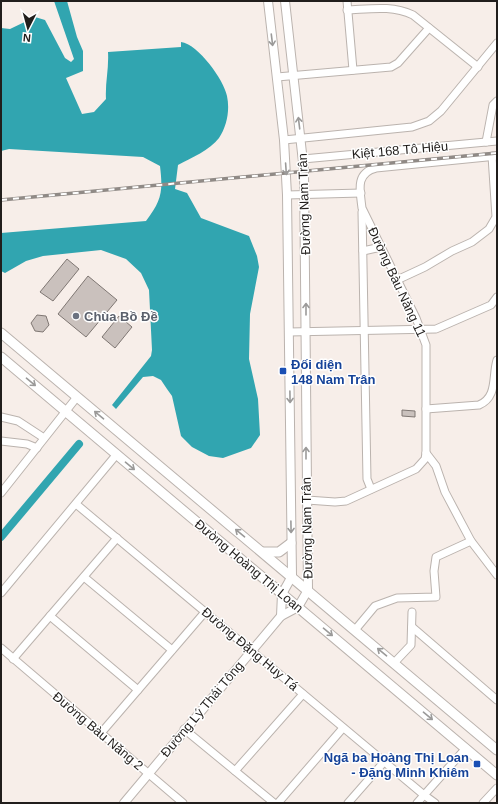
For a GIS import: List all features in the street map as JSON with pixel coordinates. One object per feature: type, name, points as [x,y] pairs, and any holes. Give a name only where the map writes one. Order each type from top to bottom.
[{"type":"main road","name":"Đường Hoàng Thị Loan","points":[[1,333],[292,576],[497,750]]},
{"type":"main road","name":"Đường Hoàng Thị Loan","points":[[1,357],[497,775]]},
{"type":"main road","points":[[263,552],[279,552],[291,543]]},
{"type":"street","name":"Đường Nam Trân","points":[[268,1],[284,140],[287,195],[292,576],[282,594],[281,616]]},
{"type":"street","name":"Đường Nam Trân","points":[[285,1],[303,158],[305,194],[308,590],[298,607]]},
{"type":"street","points":[[346,1],[353,70]]},
{"type":"street","points":[[348,10],[391,8],[402,10],[413,15],[478,67]]},
{"type":"street","points":[[277,77],[391,67],[398,63],[429,28]]},
{"type":"street","points":[[284,140],[412,127],[429,122],[497,44]]},
{"type":"street","points":[[486,142],[493,105],[497,101]]},
{"type":"street","name":"Kiệt 168 Tô Hiệu","points":[[303,158],[497,141]]},
{"type":"street","points":[[287,195],[360,193],[361,180],[368,170],[406,164],[495,156],[497,217],[484,234],[478,239],[397,280]]},
{"type":"street","name":"Đường Bàu Năng 11","points":[[360,193],[362,208],[421,330],[426,345],[426,453]]},
{"type":"street","points":[[362,208],[366,331],[367,480],[371,489]]},
{"type":"street","points":[[363,251],[381,248]]},
{"type":"street","points":[[289,332],[436,329],[491,305],[497,298]]},
{"type":"street","points":[[426,409],[478,405],[494,397],[497,360]]},
{"type":"street","points":[[1,493],[77,397]]},
{"type":"street","points":[[1,417],[18,420],[44,438]]},
{"type":"street","points":[[1,441],[27,444],[37,448]]},
{"type":"street","points":[[307,500],[335,502],[346,500],[416,469],[425,459],[426,453]]},
{"type":"street","points":[[426,453],[436,466],[446,492],[471,541],[497,575]]},
{"type":"street","points":[[1,594],[117,454]]},
{"type":"street","name":"Đường Đặng Huy Tá","points":[[76,504],[343,728],[435,803]]},
{"type":"street","points":[[13,658],[117,538]]},
{"type":"street","points":[[355,630],[375,606],[397,598],[436,597],[434,571],[436,557],[471,541]]},
{"type":"street","points":[[84,577],[172,650]]},
{"type":"street","points":[[281,616],[298,607]]},
{"type":"street","points":[[101,734],[205,612]]},
{"type":"street","points":[[394,663],[411,645],[412,612]]},
{"type":"street","points":[[50,616],[138,690]]},
{"type":"street","name":"Đường Lý Thái Tông","points":[[124,803],[184,729],[281,616]]},
{"type":"street","points":[[412,627],[497,700]]},
{"type":"street","name":"Đường Bàu Năng 2","points":[[1,648],[183,803]]},
{"type":"street","points":[[235,771],[303,694]]},
{"type":"street","points":[[278,803],[343,728]]},
{"type":"street","points":[[184,729],[274,803]]},
{"type":"street","points":[[417,803],[466,748]]},
{"type":"street","points":[[348,803],[384,762]]},
{"type":"street","points":[[483,803],[497,788]]},
{"type":"water","points":[[54,1],[67,1],[77,37],[83,51],[83,71],[66,78],[82,114],[94,112],[106,99],[108,52],[181,47],[181,42],[188,44],[202,56],[216,72],[225,89],[228,101],[228,112],[222,133],[211,146],[178,165],[175,189],[187,193],[201,218],[249,236],[257,256],[259,267],[250,314],[249,359],[258,399],[260,435],[251,448],[223,458],[209,456],[192,447],[181,436],[172,396],[161,380],[153,376],[143,377],[116,409],[112,405],[151,356],[152,350],[149,290],[141,273],[126,259],[101,250],[43,256],[26,261],[5,273],[1,271],[1,233],[146,221],[155,207],[160,195],[160,166],[143,157],[9,149],[1,151],[1,28],[10,29],[35,17],[45,20],[65,58],[71,62],[74,59]]},
{"type":"building","points":[[67,259],[79,269],[53,301],[40,292]]},
{"type":"building","points":[[88,276],[117,300],[86,337],[58,314]]},
{"type":"building","points":[[37,315],[46,316],[49,325],[43,332],[35,331],[31,323]]},
{"type":"building","points":[[119,316],[132,327],[115,348],[102,337]]},
{"type":"building","points":[[402,410],[415,411],[415,417],[402,416]]},
{"type":"waterway","points":[[1,537],[79,444]]},
{"type":"railway","points":[[1,200],[497,153]]},
{"type":"place","name":"Chùa Bồ Đề","points":[[76,316]]},
{"type":"place","name":"Đối diện 148 Nam Trân","points":[[283,371]]},
{"type":"place","name":"Ngã ba Hoàng Thị Loan - Đặng Minh Khiêm","points":[[477,764]]}]
